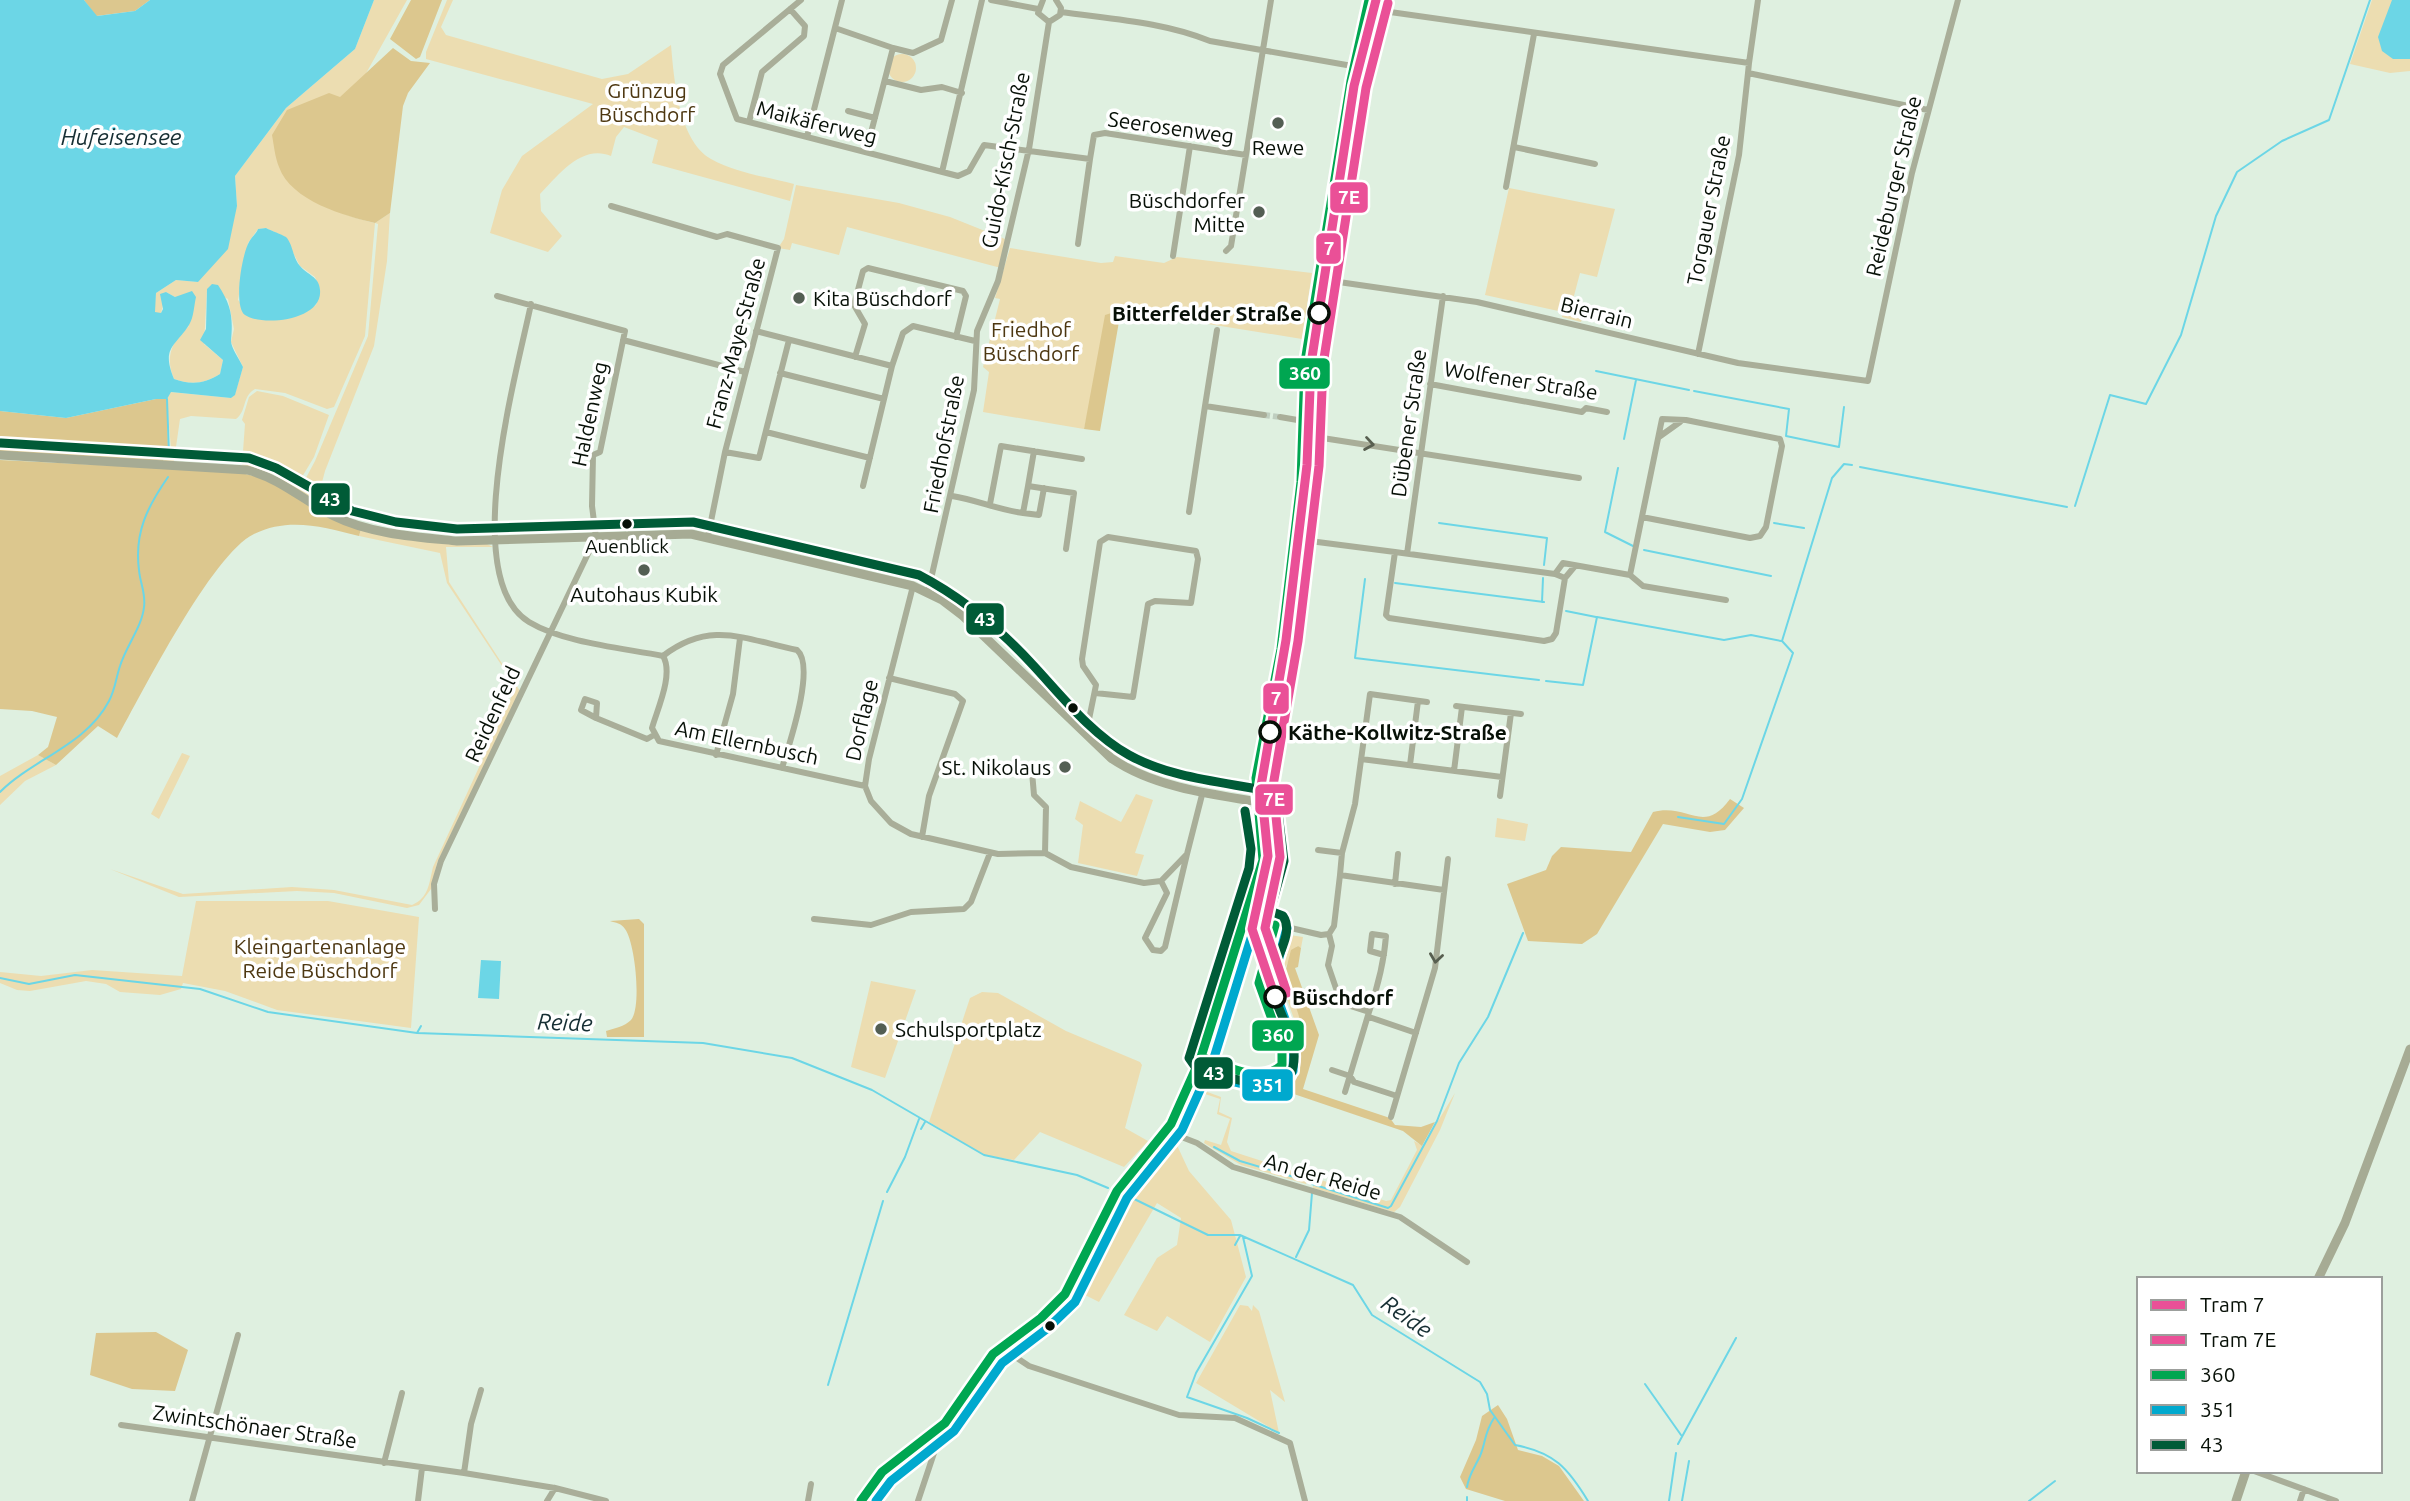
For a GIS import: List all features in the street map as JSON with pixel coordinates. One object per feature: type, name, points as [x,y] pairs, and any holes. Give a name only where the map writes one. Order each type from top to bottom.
[{"type":"main road","points":[[1261,802],[1316,436],[1310,422],[1305,362],[1318,279],[1373,4]]},
{"type":"main road","points":[[862,1501],[882,1472],[935,1432],[977,1373],[1005,1344],[1041,1318],[1065,1294],[1117,1191],[1166,1131],[1194,1076],[1228,972],[1251,919],[1263,860],[1261,802],[1256,778],[1283,632],[1316,369],[1359,67]]},
{"type":"main road","points":[[0,455],[231,468],[259,473],[336,518],[423,538],[708,536],[913,586],[928,592],[970,622],[1111,758],[1132,772],[1261,802]]},
{"type":"main road","points":[[1225,795],[1247,792],[1267,718]]},
{"type":"main road","points":[[2319,1277],[2345,1223],[2408,1061],[2410,1049]]},
{"type":"main road","points":[[2236,1501],[2245,1473]]},
{"type":"street","name":"Maikäferweg","points":[[801,0],[723,65],[720,74],[737,119],[958,176],[969,171],[984,145],[1029,149]]},
{"type":"street","points":[[807,137],[842,0]]},
{"type":"street","points":[[835,28],[913,53],[942,40],[952,0]]},
{"type":"street","points":[[942,172],[982,0]]},
{"type":"street","points":[[991,0],[1038,9]]},
{"type":"street","points":[[1038,9],[1043,0]]},
{"type":"street","points":[[1038,9],[1042,19],[1049,22],[1058,18],[1061,12],[1056,0]]},
{"type":"street","name":"Seerosenweg","points":[[1090,159],[1094,135],[1105,133],[1246,155],[1271,0]]},
{"type":"street","points":[[1373,4],[1534,34],[1749,63],[1758,0]]},
{"type":"street","name":"Reideburger Straße","points":[[1868,381],[1928,110],[1958,0]]},
{"type":"street","points":[[749,122],[762,72],[804,36],[805,26],[790,9]]},
{"type":"street","points":[[1061,12],[1181,31],[1210,41],[1359,67]]},
{"type":"street","name":"Guido-Kisch-Straße","points":[[988,303],[1001,269],[1029,149],[1049,22]]},
{"type":"street","points":[[1506,187],[1534,34]]},
{"type":"street","points":[[866,152],[893,48]]},
{"type":"street","name":"Torgauer Straße","points":[[1698,354],[1739,155],[1749,63]]},
{"type":"street","points":[[1748,73],[1928,110]]},
{"type":"street","points":[[885,80],[921,90],[942,87],[962,93]]},
{"type":"street","points":[[848,111],[875,118]]},
{"type":"street","points":[[1173,256],[1190,146]]},
{"type":"street","points":[[1514,147],[1595,164]]},
{"type":"street","points":[[1029,149],[1090,159],[1078,244]]},
{"type":"street","points":[[1226,251],[1231,246],[1246,155]]},
{"type":"street","name":"Franz-Maye-Straße","points":[[611,206],[717,236],[727,234],[778,248],[725,452],[708,536]]},
{"type":"street","points":[[856,357],[864,324],[854,305],[863,271],[868,268],[963,291],[966,296],[956,337]]},
{"type":"street","name":"Bierrain","points":[[1318,279],[1443,296],[1738,363],[1868,381]]},
{"type":"street","points":[[497,296],[625,331],[623,340],[745,372]]},
{"type":"street","name":"Dübener Straße","points":[[1407,554],[1443,296]]},
{"type":"street","name":"Friedhofstraße","points":[[928,592],[974,390],[975,341],[988,303]]},
{"type":"street","points":[[531,304],[498,468],[496,539],[501,588],[526,620],[548,632],[663,656],[694,637],[709,634],[797,650],[805,661],[800,701],[782,768]]},
{"type":"street","points":[[863,486],[892,366],[903,333],[913,326],[975,341]]},
{"type":"street","points":[[1189,512],[1217,330]]},
{"type":"street","points":[[756,331],[892,366]]},
{"type":"street","name":"Haldenweg","points":[[596,537],[592,506],[593,455],[600,452],[623,340]]},
{"type":"street","points":[[725,452],[757,460],[789,340]]},
{"type":"street","points":[[780,373],[884,399]]},
{"type":"street","name":"Wolfener Straße","points":[[1430,384],[1565,409],[1608,412]]},
{"type":"street","points":[[1205,406],[1264,415]]},
{"type":"street","points":[[1280,417],[1310,422]]},
{"type":"street","points":[[1630,575],[1662,419],[1680,422]]},
{"type":"street","points":[[1642,517],[1750,538],[1760,536],[1766,527],[1782,446],[1780,439],[1686,420],[1658,437]]},
{"type":"street","points":[[766,432],[870,458]]},
{"type":"street","points":[[1316,436],[1579,478]]},
{"type":"street","points":[[990,504],[1001,446],[1082,459]]},
{"type":"street","points":[[1023,513],[1034,451]]},
{"type":"street","points":[[1028,486],[1074,493],[1066,549]]},
{"type":"street","points":[[952,496],[990,504],[1001,510],[1040,515],[1044,488]]},
{"type":"street","name":"Reidenfeld","points":[[435,909],[435,884],[441,861],[522,697],[548,632],[596,537]]},
{"type":"street","points":[[1086,734],[1095,693],[1095,680],[1083,666],[1082,659],[1102,539],[1108,537],[1196,551],[1198,559],[1191,603],[1155,601],[1149,604],[1133,697],[1095,693]]},
{"type":"street","points":[[1302,540],[1555,574],[1565,578]]},
{"type":"street","points":[[1395,552],[1387,617],[1544,641],[1552,639],[1565,578],[1575,566]]},
{"type":"street","points":[[1555,574],[1563,563],[1630,575],[1643,586],[1726,600]]},
{"type":"street","name":"Dorflage","points":[[913,586],[889,678],[866,786],[871,801],[902,831],[922,837],[990,853],[1045,853],[1071,867],[1144,883],[1161,881]]},
{"type":"street","points":[[716,755],[733,694],[740,638]]},
{"type":"street","name":"Am Ellernbusch","points":[[663,656],[666,667],[652,728],[659,741],[866,786]]},
{"type":"street","points":[[889,678],[963,698],[963,705],[929,796],[922,837]]},
{"type":"street","points":[[1416,1033],[1341,1003],[1328,965],[1332,946],[1329,934],[1334,926],[1342,853],[1356,804],[1370,694],[1427,702]]},
{"type":"street","points":[[1410,765],[1418,701]]},
{"type":"street","points":[[1454,771],[1459,706],[1521,714]]},
{"type":"street","points":[[1500,796],[1511,713]]},
{"type":"street","points":[[597,718],[647,739],[654,735]]},
{"type":"street","points":[[1362,759],[1502,777]]},
{"type":"street","points":[[1032,772],[1034,795],[1046,807],[1045,853]]},
{"type":"street","points":[[1187,854],[1161,881],[1167,893],[1145,938],[1147,945],[1157,952],[1165,947],[1203,790]]},
{"type":"street","points":[[1318,850],[1342,853]]},
{"type":"street","points":[[814,919],[871,925],[911,912],[964,909],[971,902],[990,853]]},
{"type":"street","points":[[1395,884],[1398,854]]},
{"type":"street","points":[[1391,1117],[1435,968],[1448,859]]},
{"type":"street","points":[[1340,875],[1444,890]]},
{"type":"street","points":[[1251,919],[1321,935],[1329,934]]},
{"type":"street","points":[[1345,1092],[1384,955]]},
{"type":"street","points":[[1332,1070],[1350,1076],[1354,1082],[1397,1096]]},
{"type":"street","name":"An der Reide","points":[[1166,1131],[1197,1143],[1233,1167],[1400,1217],[1467,1262]]},
{"type":"street","points":[[192,1501],[238,1335]]},
{"type":"street","points":[[1005,1344],[1029,1366],[1179,1415],[1235,1418],[1290,1443],[1305,1501]]},
{"type":"street","points":[[464,1473],[471,1424],[481,1390]]},
{"type":"street","name":"Zwintschönaer Straße","points":[[384,1463],[402,1393]]},
{"type":"street","name":"Zwintschönaer Straße","points":[[121,1425],[464,1473],[555,1488],[606,1501]]},
{"type":"street","points":[[918,1501],[937,1444],[935,1432]]},
{"type":"street","points":[[418,1501],[422,1468]]},
{"type":"street","points":[[2260,1473],[2336,1501]]},
{"type":"street","points":[[808,1501],[811,1484]]},
{"type":"street","points":[[547,1501],[555,1488]]},
{"type":"street","points":[[2300,1501],[2304,1489]]},
{"type":"green space","points":[[374,0],[407,0],[364,77],[340,98],[289,182],[330,208],[375,223],[365,336],[334,407],[327,409],[285,393],[255,389],[248,396],[236,419],[191,416],[180,419],[174,461],[163,461],[171,449],[167,399],[170,392],[231,398],[235,394],[243,367],[231,342],[234,329],[228,299],[207,289],[204,344],[223,360],[220,374],[197,382],[174,379],[170,364],[171,350],[189,326],[175,297],[166,292],[161,313],[154,313],[156,293],[176,280],[198,282],[237,206],[235,176],[286,108],[355,49]],"holes":[[[266,228],[285,237],[300,266],[315,277],[320,290],[316,305],[287,319],[256,318],[238,300],[248,243],[258,229]]]},
{"type":"green space","name":"Grünzug Büschdorf","points":[[447,0],[453,0],[441,27],[446,35],[602,79],[628,74],[671,45],[680,107],[691,138],[700,150],[711,159],[731,168],[794,184],[790,201],[652,163],[658,140],[624,127],[616,137],[611,156],[600,153],[580,158],[562,171],[540,194],[541,211],[562,236],[548,252],[490,233],[502,190],[522,156],[593,104],[426,59],[426,52]]},
{"type":"green space","points":[[2372,0],[2410,0],[2410,71],[2390,73],[2350,64]]},
{"type":"green space","points":[[902,54],[912,58],[916,68],[912,78],[902,82],[892,78],[888,68],[892,58]]},
{"type":"green space","points":[[796,185],[899,203],[950,217],[1005,239],[1001,268],[847,227],[839,255],[792,243],[790,250],[778,248],[784,239]]},
{"type":"green space","points":[[1509,188],[1615,209],[1597,277],[1580,273],[1570,311],[1583,315],[1581,322],[1562,317],[1563,312],[1485,295]]},
{"type":"green space","points":[[390,213],[387,261],[374,346],[325,471],[320,490],[324,501],[319,505],[275,475],[242,465],[245,424],[242,420],[249,397],[257,391],[283,396],[329,415],[314,457],[296,487],[300,489],[315,461],[368,336],[378,224],[375,223]]},
{"type":"green space","name":"Friedhof Büschdorf","points":[[1010,248],[1101,263],[1113,262],[1115,256],[1164,263],[1177,257],[1312,273],[1302,339],[1121,310],[1094,387],[1084,429],[983,412],[989,372],[983,367],[1000,299],[995,298]]},
{"type":"green space","points":[[361,529],[485,543],[493,547],[446,547],[449,582],[520,691],[437,863],[431,889],[419,905],[407,908],[334,893],[297,891],[179,897],[110,869],[183,894],[292,887],[334,890],[412,905],[425,894],[433,867],[516,687],[447,583],[440,553],[359,536]]},
{"type":"green space","points":[[182,753],[190,756],[159,819],[151,814]]},
{"type":"green space","points":[[38,755],[56,765],[25,781],[0,805],[0,776]]},
{"type":"green space","points":[[1136,794],[1153,800],[1135,853],[1144,855],[1137,876],[1078,863],[1083,825],[1075,819],[1080,801],[1121,822]]},
{"type":"green space","points":[[1497,818],[1528,824],[1525,841],[1495,837]]},
{"type":"green space","name":"Kleingartenanlage Reide Büschdorf","points":[[196,901],[328,901],[419,917],[411,1028],[277,1010],[225,991],[183,983],[181,989],[160,995],[120,992],[106,984],[86,981],[30,991],[17,990],[0,983],[0,972],[41,976],[92,970],[182,976]]},
{"type":"green space","points":[[1283,934],[1303,937],[1301,948],[1297,946],[1285,968],[1305,1035],[1303,1045],[1297,1049],[1294,1047],[1280,1085],[1282,1090],[1213,1067],[1208,1071],[1202,1090],[1221,1097],[1219,1112],[1232,1118],[1227,1142],[1231,1151],[1386,1201],[1391,1200],[1417,1150],[1414,1141],[1423,1146],[1455,1093],[1440,1130],[1400,1207],[1394,1212],[1313,1188],[1313,1180],[1308,1179],[1306,1184],[1241,1165],[1204,1143],[1205,1140],[1221,1145],[1230,1119],[1217,1114],[1220,1099],[1199,1092],[1197,1097],[1193,1095],[1207,1066],[1211,1064],[1252,1078],[1271,1077],[1279,1073],[1286,1064],[1286,1048],[1293,1045],[1292,1039],[1300,1036],[1280,979],[1270,962],[1277,954],[1273,953],[1278,937]]},
{"type":"green space","name":"Schulsportplatz","points":[[871,981],[916,990],[885,1078],[851,1067]]},
{"type":"green space","points":[[982,992],[998,993],[1066,1031],[1140,1062],[1142,1065],[1125,1128],[1148,1141],[1124,1167],[1040,1132],[1014,1160],[984,1155],[929,1122],[970,998]]},
{"type":"green space","points":[[1168,1139],[1175,1141],[1189,1171],[1231,1220],[1246,1277],[1210,1342],[1167,1316],[1157,1331],[1124,1315],[1157,1258],[1177,1245],[1181,1218],[1157,1203],[1099,1302],[1075,1290],[1124,1197]]},
{"type":"green space","points":[[1240,1305],[1248,1306],[1252,1311],[1253,1305],[1259,1311],[1285,1402],[1270,1390],[1279,1433],[1196,1383]]},
{"type":"shaded area","points":[[84,0],[150,0],[135,11],[96,16]]},
{"type":"shaded area","points":[[411,0],[442,0],[420,57],[416,59],[390,39]]},
{"type":"shaded area","points":[[393,48],[411,61],[430,63],[408,93],[403,106],[390,213],[375,223],[320,205],[295,189],[285,179],[279,167],[272,135],[287,110],[329,93],[340,97]]},
{"type":"shaded area","points":[[1121,310],[1100,431],[1084,429],[1105,315]]},
{"type":"shaded area","points":[[167,399],[168,449],[163,461],[0,452],[0,411],[66,418]]},
{"type":"shaded area","points":[[0,460],[237,472],[262,478],[361,529],[359,536],[306,525],[280,526],[254,534],[237,547],[199,595],[117,738],[98,726],[56,765],[38,755],[48,747],[57,717],[32,711],[0,709]]},
{"type":"shaded area","points":[[1730,799],[1744,808],[1725,830],[1710,832],[1663,824],[1597,934],[1582,944],[1528,941],[1507,884],[1546,870],[1552,856],[1561,847],[1631,852],[1653,812],[1676,811],[1703,817],[1720,810]]},
{"type":"shaded area","points":[[639,919],[644,924],[644,1037],[607,1037],[606,1031],[631,1020],[637,989],[629,936],[622,926],[610,921]]},
{"type":"shaded area","points":[[1298,946],[1301,948],[1298,967],[1295,968],[1319,1035],[1303,1089],[1390,1118],[1395,1125],[1421,1127],[1435,1122],[1422,1146],[1403,1131],[1282,1090],[1280,1085],[1283,1075],[1289,1074],[1305,1035],[1285,973],[1291,950]]},
{"type":"shaded area","points":[[156,1332],[188,1350],[175,1391],[132,1389],[90,1375],[96,1333]]},
{"type":"shaded area","points":[[1498,1405],[1507,1419],[1518,1450],[1542,1456],[1559,1466],[1584,1501],[1505,1501],[1466,1489],[1460,1477],[1476,1440],[1482,1416]]},
{"type":"water","name":"Hufeisensee","points":[[0,0],[84,0],[97,16],[135,11],[150,0],[374,0],[355,49],[286,108],[235,176],[237,206],[228,249],[198,282],[176,280],[156,293],[155,312],[161,313],[163,309],[160,294],[166,292],[175,297],[192,291],[196,297],[191,322],[171,348],[169,360],[174,379],[197,382],[220,374],[223,360],[200,340],[206,329],[207,289],[212,284],[218,285],[230,312],[231,344],[243,367],[235,395],[231,398],[171,392],[167,399],[66,418],[0,411]]},
{"type":"water","points":[[2392,0],[2410,0],[2410,59],[2393,59],[2382,51],[2378,37]]},
{"type":"water","points":[[266,228],[286,237],[298,263],[319,285],[318,300],[302,314],[265,320],[254,319],[241,310],[239,291],[246,248],[258,229]]},
{"type":"water","points":[[481,960],[501,961],[499,999],[478,998]]},
{"type":"waterway","points":[[2075,506],[2110,395],[2146,404],[2181,335],[2216,216],[2237,172],[2282,141],[2329,120],[2370,0]]},
{"type":"waterway","points":[[1596,371],[1689,390]]},
{"type":"waterway","points":[[1624,439],[1636,380]]},
{"type":"waterway","points":[[1694,391],[1789,409],[1786,436],[1839,447],[1844,407]]},
{"type":"waterway","points":[[167,399],[169,454]]},
{"type":"waterway","points":[[1678,817],[1724,824],[1742,799],[1793,653],[1782,641],[1832,478],[1844,464],[1852,465]]},
{"type":"waterway","points":[[1860,467],[2067,507]]},
{"type":"waterway","points":[[1618,468],[1605,532],[1633,546]]},
{"type":"waterway","points":[[0,792],[87,729],[109,701],[123,659],[143,614],[144,597],[138,556],[144,520],[168,477]]},
{"type":"waterway","points":[[1439,523],[1547,538],[1544,565]]},
{"type":"waterway","points":[[1774,523],[1804,528]]},
{"type":"waterway","points":[[1644,550],[1771,576]]},
{"type":"waterway","points":[[1542,602],[1543,578]]},
{"type":"waterway","points":[[1365,579],[1355,658],[1539,680]]},
{"type":"waterway","points":[[1395,583],[1544,602]]},
{"type":"waterway","points":[[1566,611],[1596,617]]},
{"type":"waterway","points":[[1546,681],[1583,685],[1597,617],[1724,640],[1751,635],[1781,641]]},
{"type":"waterway","points":[[1312,1184],[1388,1208],[1391,1206],[1437,1121],[1459,1063],[1488,1017],[1523,933]]},
{"type":"waterway","name":"Reide","points":[[0,978],[29,984],[75,975],[200,989],[268,1012],[417,1033],[703,1043],[792,1058],[872,1090],[984,1155],[1077,1175],[1108,1188]]},
{"type":"waterway","name":"Reide","points":[[417,1033],[421,1026]]},
{"type":"waterway","points":[[887,1192],[905,1157],[919,1119]]},
{"type":"waterway","points":[[921,1129],[925,1122]]},
{"type":"waterway","points":[[1214,1147],[1240,1161],[1304,1180]]},
{"type":"waterway","points":[[1296,1257],[1309,1230],[1312,1193]]},
{"type":"waterway","name":"Reide","points":[[1126,1195],[1208,1235],[1240,1235],[1353,1285],[1372,1315],[1480,1382],[1487,1394],[1490,1410],[1515,1445],[1540,1452],[1559,1463],[1574,1479],[1588,1501]]},
{"type":"waterway","points":[[828,1385],[883,1201]]},
{"type":"waterway","points":[[1235,1245],[1240,1236]]},
{"type":"waterway","points":[[1243,1237],[1252,1276],[1196,1373],[1187,1397],[1247,1418],[1279,1433]]},
{"type":"waterway","points":[[1678,1444],[1736,1338]]},
{"type":"waterway","points":[[1645,1384],[1681,1435]]},
{"type":"waterway","points":[[1467,1487],[1494,1418]]},
{"type":"waterway","points":[[1669,1501],[1676,1453]]},
{"type":"waterway","points":[[1682,1501],[1689,1461]]},
{"type":"waterway","points":[[2029,1501],[2055,1481]]},
{"type":"tunnel","points":[[1264,415],[1280,417]]},
{"type":"tram line","name":"7","points":[[1275,997],[1252,929],[1268,856],[1261,786],[1286,640],[1307,465],[1311,364],[1354,86],[1376,0]]},
{"type":"tram line","name":"7E","points":[[1287,993],[1265,928],[1280,857],[1273,786],[1298,641],[1319,466],[1323,365],[1366,88],[1388,3]]},
{"type":"tram line","points":[[1256,944],[1272,972],[1295,1036]]},
{"type":"transit line","name":"360","points":[[861,1501],[882,1472],[945,1423],[993,1354],[1041,1318],[1065,1294],[1117,1191],[1171,1124],[1201,1057],[1263,860],[1256,778],[1281,649],[1301,482],[1305,362],[1351,81],[1369,0]]},
{"type":"transit line","name":"351","points":[[876,1501],[891,1481],[954,1431],[1002,1363],[1048,1328],[1075,1302],[1127,1198],[1182,1130],[1213,1061],[1275,861],[1268,779],[1293,650],[1313,483],[1317,363],[1363,83],[1381,3]]},
{"type":"transit line","name":"43","points":[[1,443],[249,458],[276,468],[352,511],[396,522],[457,529],[693,522],[919,575],[950,593],[993,626],[1089,725],[1129,755],[1179,774],[1268,791],[1276,796],[1284,861],[1270,911],[1283,916],[1286,932],[1272,975],[1272,983],[1278,1007],[1292,1040],[1294,1064],[1290,1076],[1267,1088],[1196,1068],[1189,1058],[1249,868],[1251,849],[1245,811]]},
{"type":"transit line","name":"360","points":[[1201,1057],[1253,1074],[1273,1071],[1282,1065],[1282,1047],[1259,983],[1275,925]]},
{"type":"transit line","name":"351","points":[[1197,1069],[1234,1082],[1259,1086],[1271,1085],[1293,1071],[1294,1044],[1272,983],[1287,928]]},
{"type":"place","name":"Rewe","points":[[1278,123]]},
{"type":"place","name":"Büschdorfer Mitte","points":[[1259,212]]},
{"type":"place","name":"Kita Büschdorf","points":[[799,298]]},
{"type":"place","name":"Bitterfelder Straße","points":[[1319,313]]},
{"type":"place","name":"Auenblick","points":[[627,524]]},
{"type":"place","name":"Autohaus Kubik","points":[[644,570]]},
{"type":"place","name":"Käthe-Kollwitz-Straße","points":[[1270,732]]},
{"type":"place","name":"St. Nikolaus","points":[[1065,767]]},
{"type":"place","name":"Büschdorf","points":[[1275,997]]},
{"type":"place","name":"Schulsportplatz","points":[[881,1029]]}]
